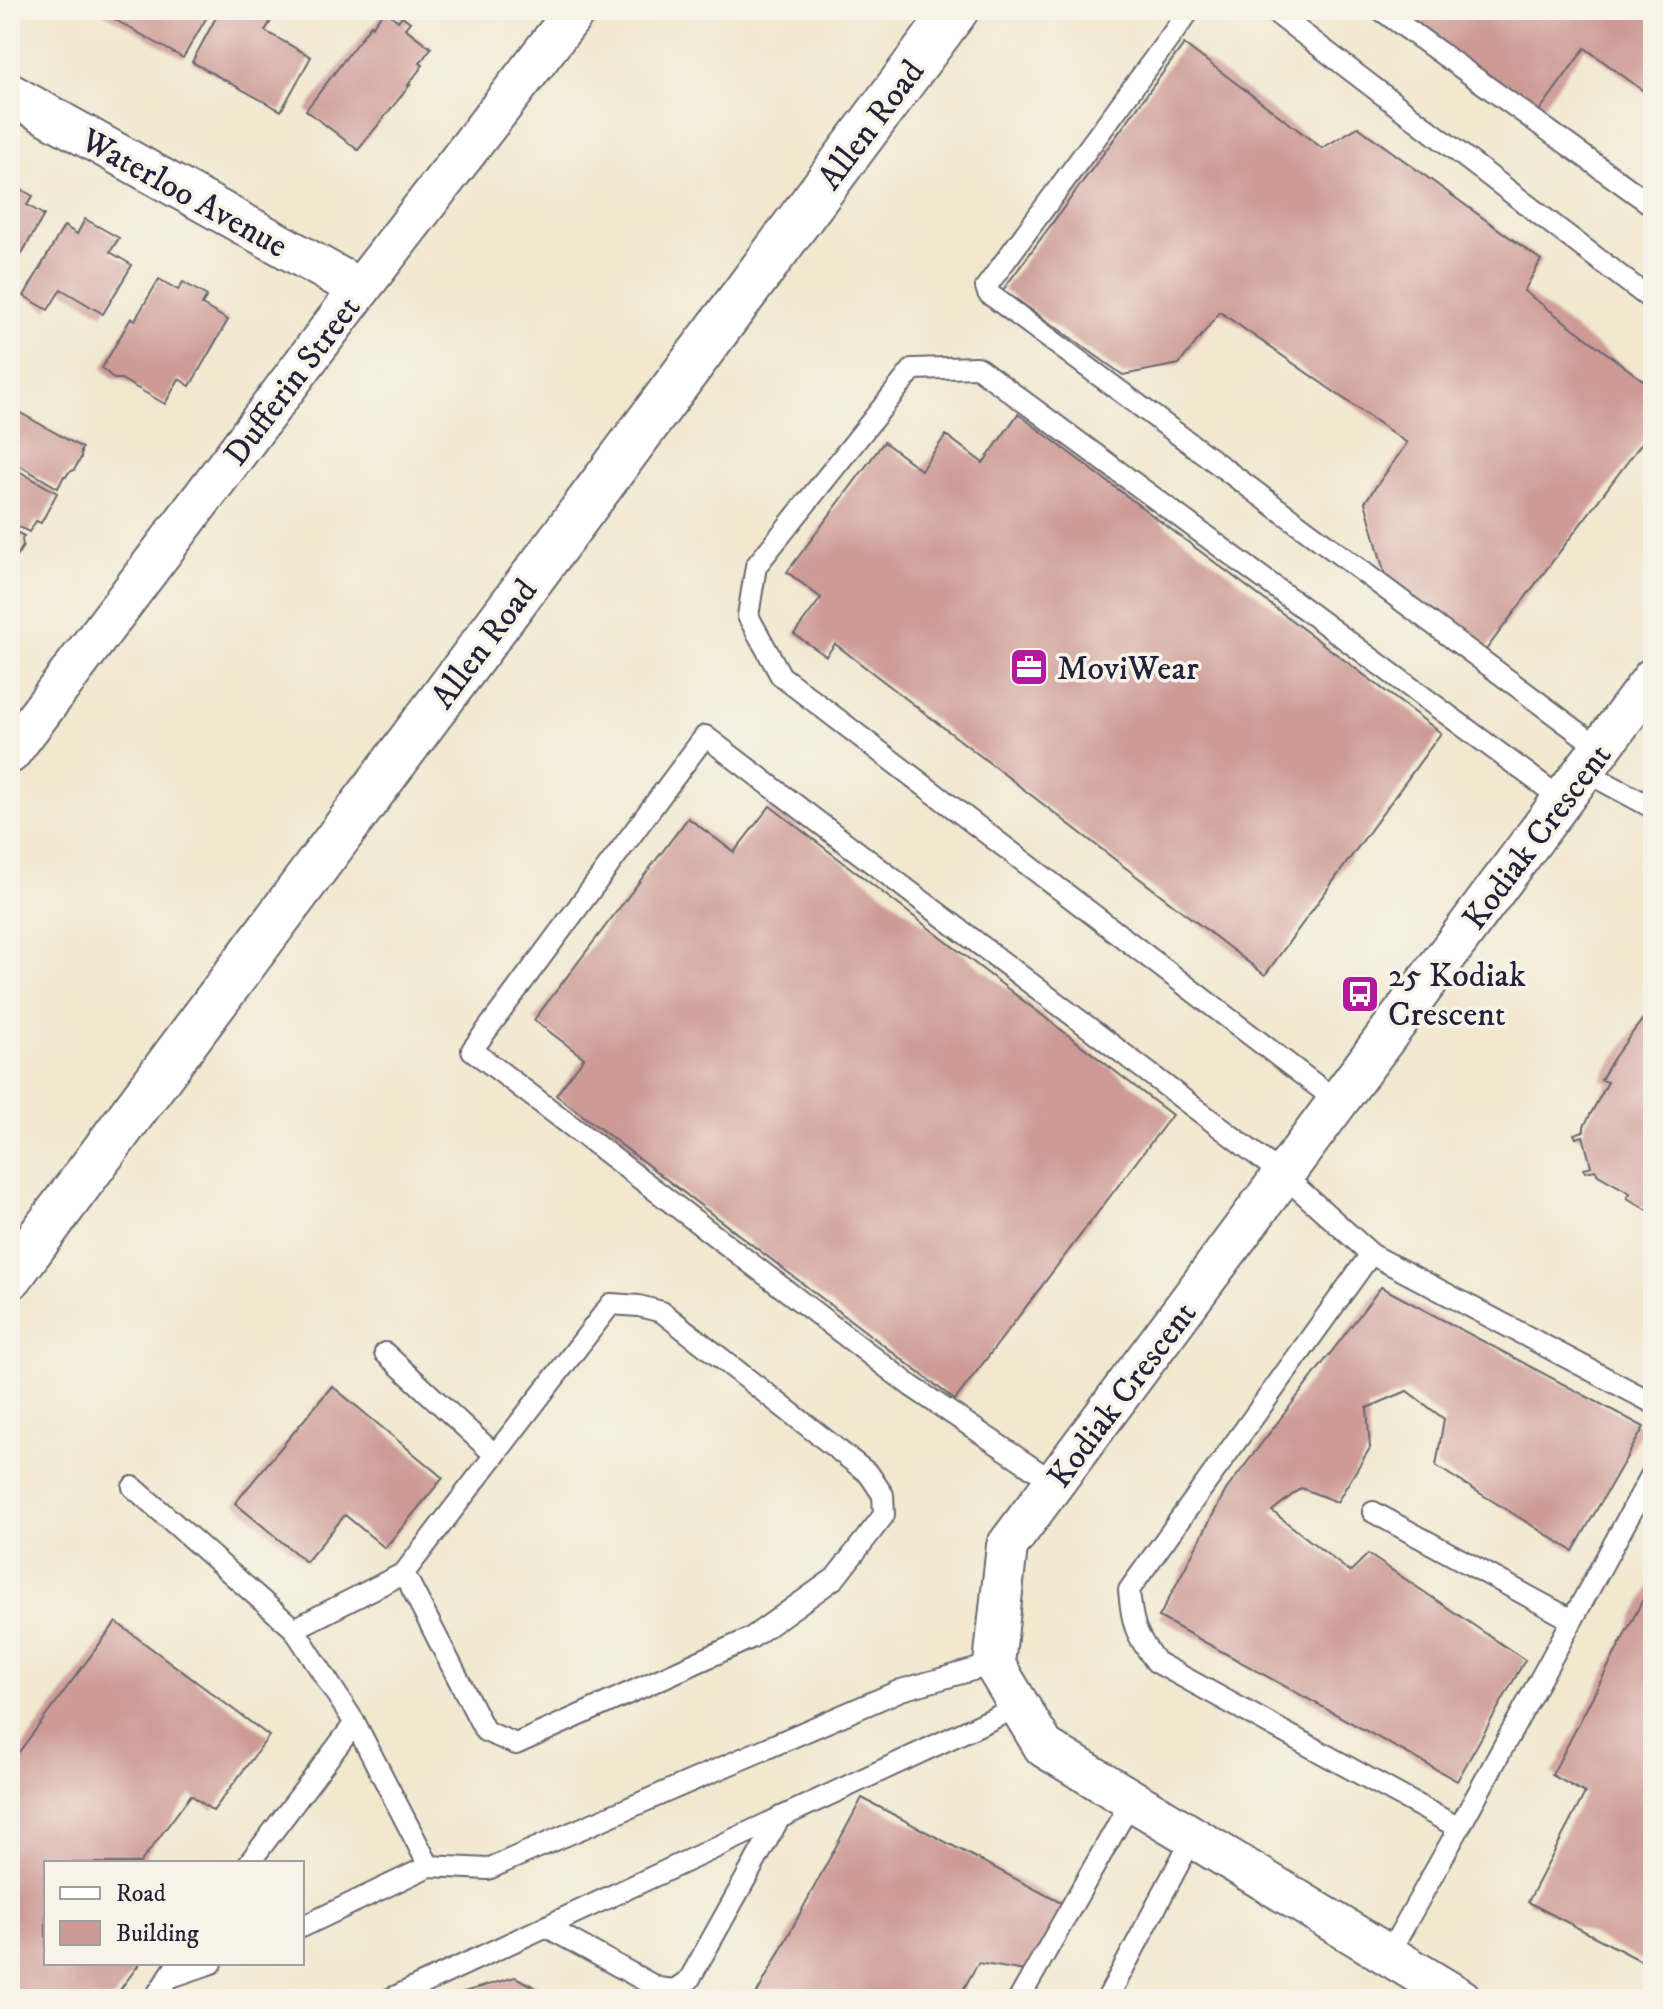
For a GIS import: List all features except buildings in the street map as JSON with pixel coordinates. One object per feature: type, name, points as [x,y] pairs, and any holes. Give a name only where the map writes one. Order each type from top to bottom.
[{"type":"main road","name":"Allen Road","points":[[10,1277],[956,10]]},
{"type":"street","name":"Dufferin Street","points":[[15,736],[576,10]]},
{"type":"street","name":"Waterloo Avenue","points":[[10,94],[360,289]]},
{"type":"street","name":"Kodiak Crescent","points":[[994,1664],[1007,1546],[1653,678]]},
{"type":"street","points":[[994,1664],[1044,1747],[1461,1999]]},
{"type":"lane","points":[[1190,10],[986,287],[988,293],[1583,773]]},
{"type":"lane","points":[[1272,10],[1653,301]]},
{"type":"lane","points":[[1381,10],[1653,206]]},
{"type":"lane","points":[[1338,1102],[781,676],[748,616],[756,566],[913,369],[977,367],[1583,773],[1653,808]]},
{"type":"lane","points":[[1055,1483],[911,1386],[472,1050],[705,736],[1283,1175],[1371,1254],[1653,1403]]},
{"type":"lane","points":[[1371,1254],[1129,1590],[1131,1614],[1139,1639],[1156,1662],[1459,1828]]},
{"type":"lane","points":[[294,1629],[404,1573],[611,1304],[662,1312],[869,1474],[883,1495],[884,1515],[835,1578],[751,1638],[516,1744],[485,1731],[404,1573]]},
{"type":"lane","points":[[385,1353],[495,1455]]},
{"type":"lane","points":[[1388,1955],[1653,1472]]},
{"type":"lane","points":[[133,1487],[294,1629],[355,1723],[429,1866]]},
{"type":"lane","points":[[1373,1512],[1572,1620]]},
{"type":"lane","points":[[304,1926],[429,1866],[488,1869],[901,1690],[994,1664]]},
{"type":"lane","points":[[390,1999],[1020,1706]]},
{"type":"lane","points":[[251,1861],[355,1723]]},
{"type":"lane","points":[[1019,1999],[1132,1800]]},
{"type":"lane","points":[[547,1927],[658,1988],[674,1990],[689,1980],[780,1817]]},
{"type":"lane","points":[[1107,1999],[1193,1837]]},
{"type":"lane","points":[[154,1999],[174,1970],[201,1965]]},
{"type":"place","name":"MoviWear","points":[[1029,667]]},
{"type":"place","name":"25 Kodiak Crescent","points":[[1360,994]]}]
